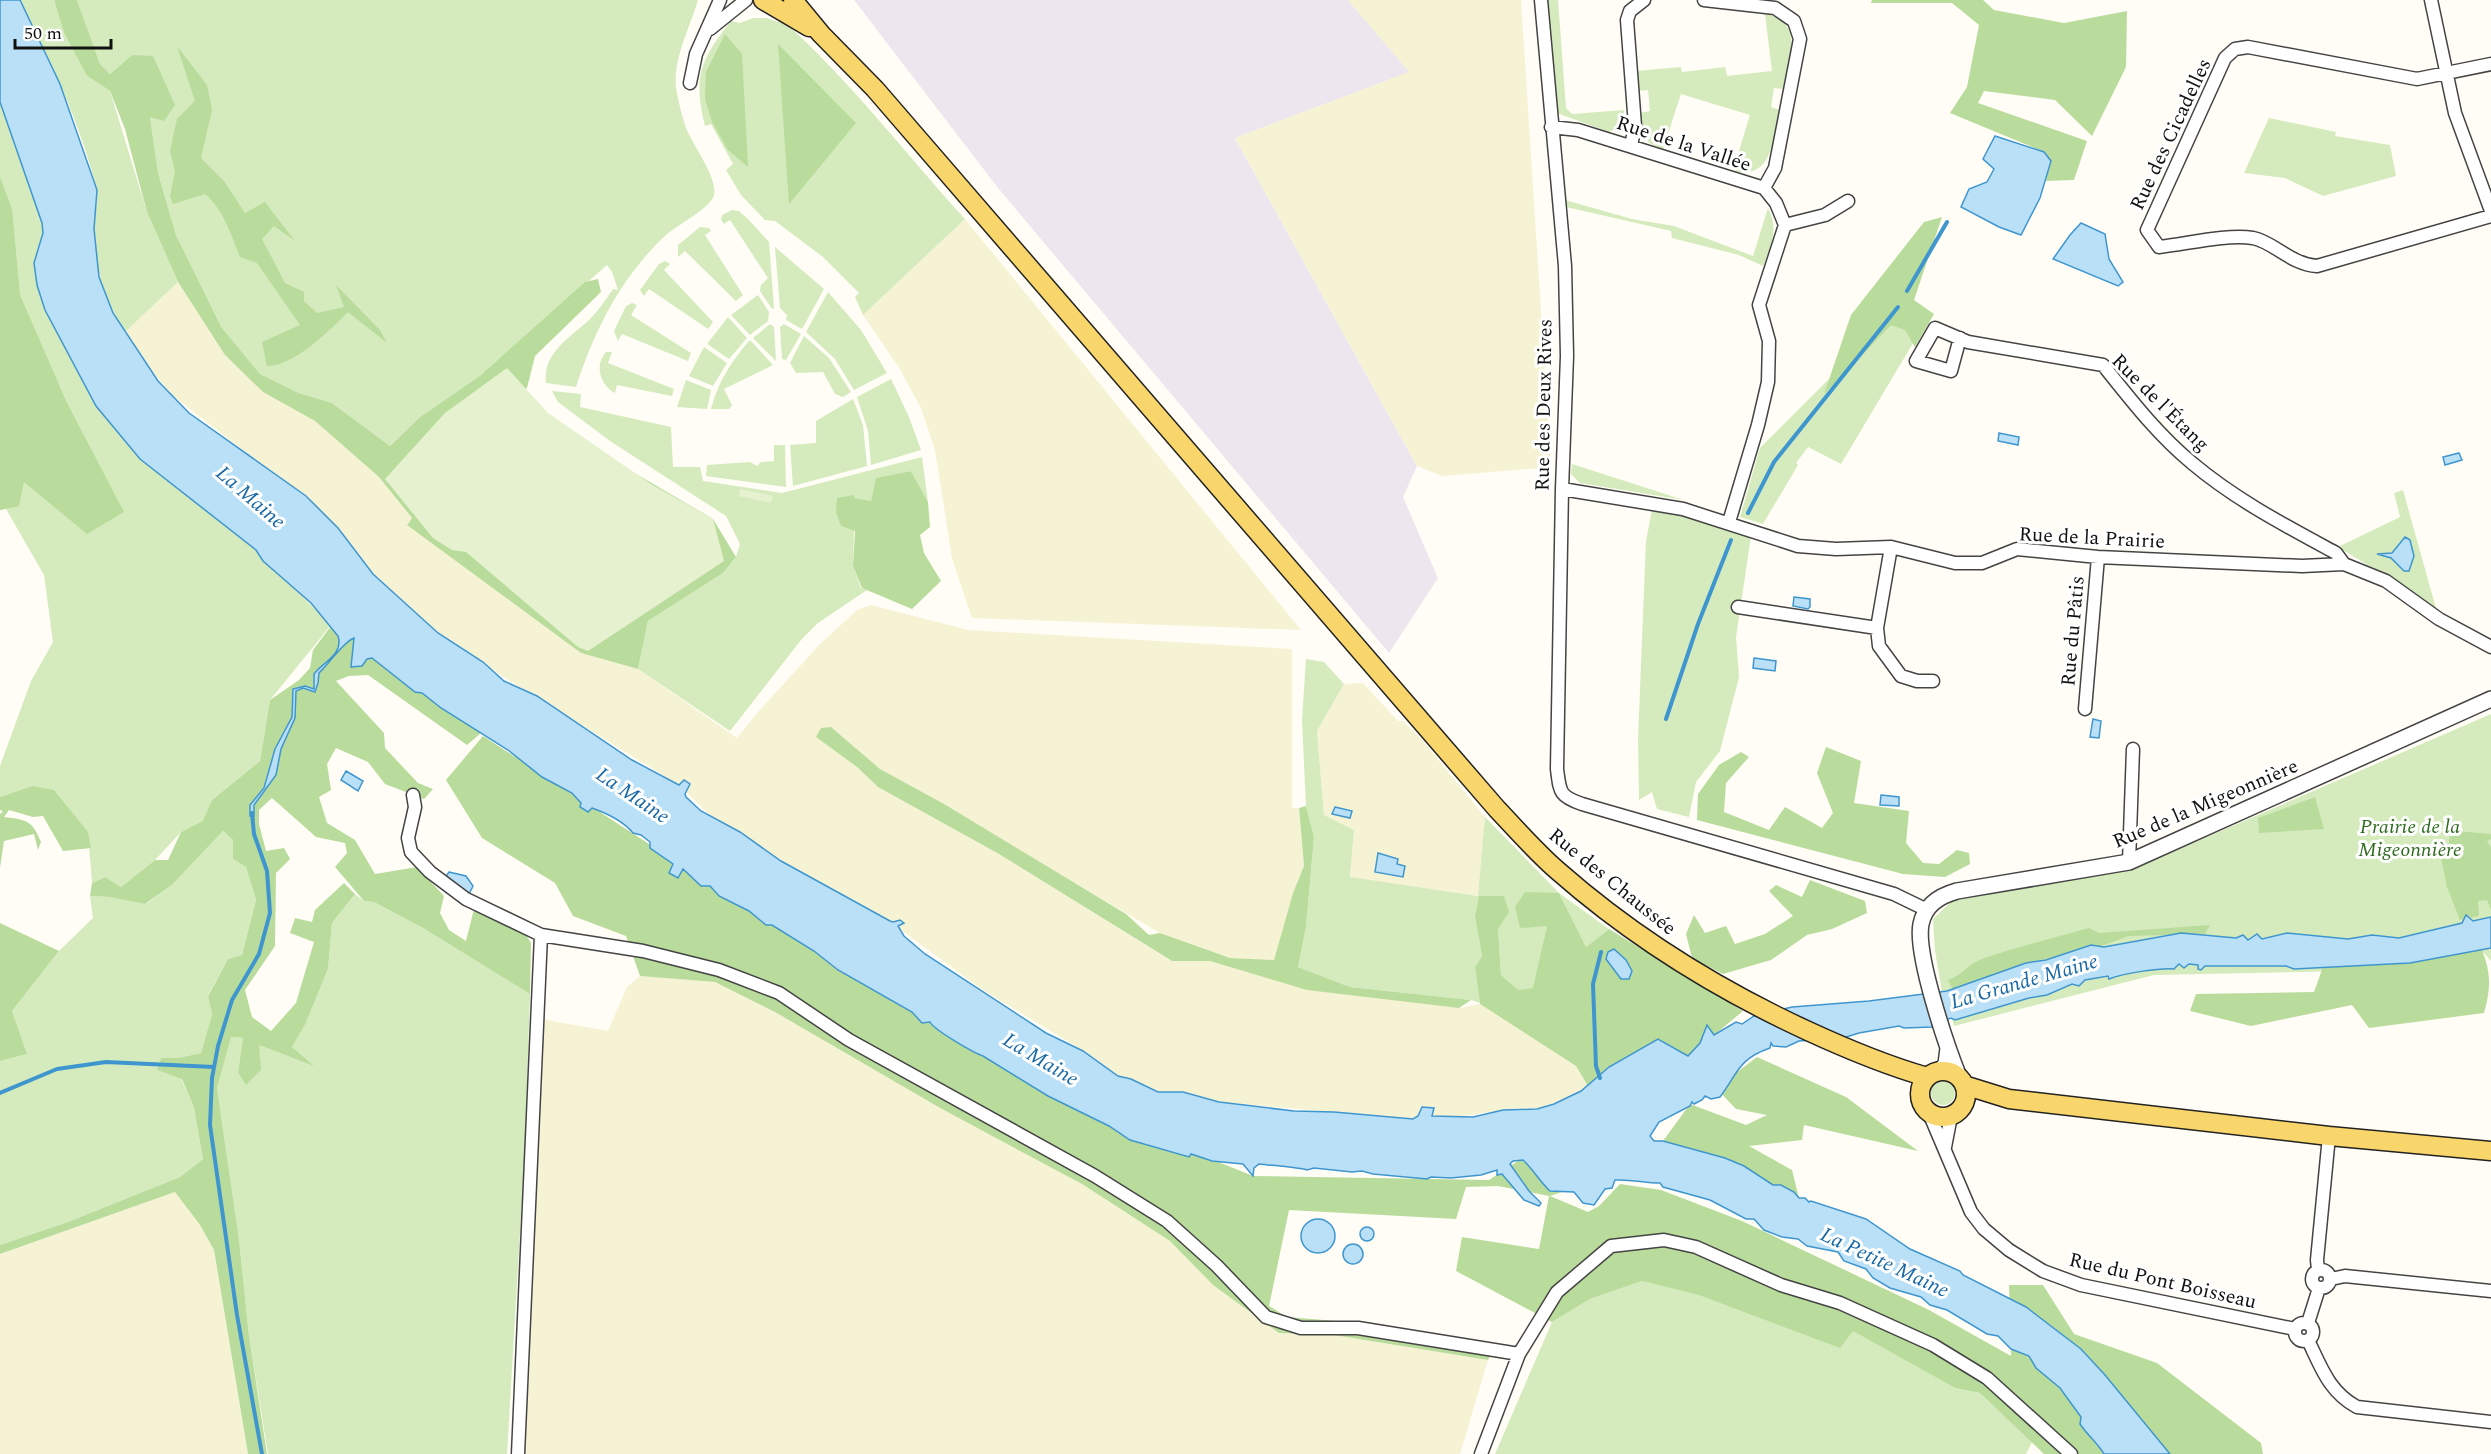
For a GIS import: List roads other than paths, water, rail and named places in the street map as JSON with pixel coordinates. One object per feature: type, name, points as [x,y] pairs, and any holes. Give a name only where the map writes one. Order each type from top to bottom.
[{"type":"main road","points":[[763,0],[821,34]]},
{"type":"main road","points":[[793,0],[821,34]]},
{"type":"main road","name":"Rue des Chaussée","points":[[821,34],[875,88],[1497,809],[1558,871],[1677,962],[1710,982],[1747,1002],[1850,1050],[1929,1080]]},
{"type":"main road","points":[[2009,1099],[1957,1110],[1938,1117],[1929,1113],[1921,1102],[1929,1080],[1947,1071],[1962,1081],[2009,1099],[2329,1136],[2491,1151]]},
{"type":"main road","points":[[1957,1110],[1966,1092],[1962,1081]]},
{"type":"street","points":[[690,83],[696,54],[709,30],[720,0]]},
{"type":"street","points":[[709,30],[746,0]]},
{"type":"street","name":"Rue des Deux Rives","points":[[1541,0],[1565,266],[1567,356],[1557,769],[1561,792],[1566,798],[1578,802],[1869,886],[1905,898],[1927,910]]},
{"type":"street","points":[[1631,146],[1635,126],[1627,20],[1630,11],[1644,0]]},
{"type":"street","points":[[1704,0],[1775,8],[1794,21],[1800,39],[1774,168],[1764,188]]},
{"type":"street","points":[[2431,0],[2455,112],[2491,214]]},
{"type":"street","name":"Rue des Cicadelles","points":[[2447,74],[2417,79],[2248,47],[2235,49],[2225,58],[2147,230],[2159,247],[2228,238],[2254,238],[2304,265],[2317,266],[2491,214]]},
{"type":"street","points":[[2447,74],[2491,64]]},
{"type":"street","name":"Rue de la Vallée","points":[[1551,127],[1578,130],[1764,188],[1776,203],[1785,225]]},
{"type":"street","points":[[1729,522],[1758,425],[1768,382],[1769,341],[1760,305],[1785,225],[1825,215],[1848,201]]},
{"type":"street","name":"Rue de l'Étang","points":[[1960,338],[1968,342],[2103,365],[2141,412],[2193,464],[2255,509],[2336,553],[2344,564]]},
{"type":"street","name":"Rue de la Prairie","points":[[1562,489],[1683,509],[1798,546],[1836,549],[1891,547],[1955,563],[1982,562],[2017,549],[2098,557],[2302,566],[2344,564]]},
{"type":"street","points":[[1891,547],[1877,628],[1879,646],[1901,676],[1917,681],[1933,681]]},
{"type":"street","name":"Rue du Pâtis","points":[[2085,709],[2098,557]]},
{"type":"street","points":[[2344,564],[2386,581],[2439,620],[2491,647]]},
{"type":"street","points":[[1738,607],[1877,628]]},
{"type":"street","name":"Rue de la Migeonnière","points":[[1927,910],[1940,897],[1957,891],[2129,862],[2491,699]]},
{"type":"street","points":[[2129,862],[2133,749]]},
{"type":"street","points":[[413,795],[415,807],[408,838],[411,852],[430,873],[466,899],[541,935],[643,951],[719,970],[779,993],[849,1040],[1095,1176],[1167,1221],[1217,1266],[1266,1317],[1301,1328],[1358,1328],[1519,1354]]},
{"type":"street","points":[[1927,910],[1921,925],[1921,936],[1931,988],[1948,1048],[1962,1081]]},
{"type":"street","points":[[518,1454],[541,935]]},
{"type":"street","points":[[1929,1080],[1946,1064],[1948,1048]]},
{"type":"street","points":[[1945,1147],[1957,1110]]},
{"type":"street","name":"Rue du Pont Boisseau","points":[[1929,1113],[1971,1212],[1984,1229],[2009,1250],[2043,1271],[2081,1286],[2295,1329]]},
{"type":"street","points":[[2319,1288],[2313,1283],[2312,1278],[2318,1270],[2317,1260],[2329,1136]]},
{"type":"street","points":[[1481,1454],[1519,1354],[1557,1292],[1611,1246],[1664,1240],[1696,1247],[1781,1285],[1840,1304],[1933,1345],[1987,1378],[2072,1454]]},
{"type":"street","points":[[2318,1270],[2326,1271],[2331,1279]]},
{"type":"street","points":[[2319,1288],[2327,1286],[2331,1279],[2345,1276],[2491,1292]]},
{"type":"street","points":[[2308,1323],[2319,1288]]},
{"type":"street","points":[[2308,1323],[2300,1323],[2295,1329],[2298,1339],[2308,1340]]},
{"type":"street","points":[[2308,1323],[2313,1330],[2308,1340]]},
{"type":"street","points":[[2308,1340],[2331,1386],[2341,1398],[2357,1407],[2491,1422]]},
{"type":"water","points":[[0,0],[20,0],[60,84],[97,190],[94,229],[99,277],[113,313],[158,381],[189,413],[306,496],[338,528],[373,574],[438,633],[483,662],[504,681],[537,696],[632,760],[679,785],[684,780],[690,784],[685,794],[686,797],[701,811],[740,832],[781,861],[890,921],[900,920],[904,923],[898,926],[904,936],[925,954],[1046,1033],[1083,1051],[1118,1076],[1131,1079],[1158,1092],[1183,1092],[1219,1102],[1294,1111],[1413,1119],[1418,1116],[1422,1107],[1434,1108],[1432,1116],[1473,1117],[1503,1110],[1537,1109],[1554,1104],[1581,1091],[1609,1067],[1658,1039],[1688,1056],[1700,1043],[1707,1025],[1714,1035],[1736,1022],[1742,1024],[1754,1016],[1792,1007],[1869,1001],[1947,991],[2026,963],[2046,960],[2091,945],[2104,947],[2181,933],[2236,938],[2243,935],[2248,940],[2257,934],[2262,939],[2287,933],[2348,939],[2372,935],[2399,938],[2462,923],[2466,915],[2473,921],[2491,917],[2491,948],[2410,963],[2294,969],[2286,966],[2205,966],[2201,970],[2198,969],[2198,965],[2189,964],[2184,968],[2179,964],[2174,969],[2142,971],[2109,979],[2108,976],[2085,980],[2079,986],[2072,984],[2047,995],[2029,998],[1955,1020],[1951,1018],[1932,1025],[1932,1027],[1904,1028],[1899,1026],[1843,1038],[1799,1041],[1786,1047],[1773,1046],[1771,1043],[1770,1048],[1759,1052],[1745,1062],[1720,1097],[1711,1099],[1705,1096],[1702,1100],[1694,1104],[1692,1102],[1690,1106],[1659,1122],[1650,1136],[1654,1141],[1663,1141],[1725,1158],[1744,1166],[1773,1185],[1781,1185],[1794,1192],[1799,1198],[1866,1219],[1910,1249],[1960,1271],[1963,1275],[2026,1307],[2081,1349],[2170,1454],[2104,1454],[2080,1424],[2081,1417],[2060,1388],[2036,1368],[2029,1356],[2011,1349],[1998,1336],[1987,1334],[1947,1310],[1930,1305],[1921,1297],[1890,1288],[1873,1278],[1866,1269],[1844,1261],[1838,1252],[1807,1246],[1798,1239],[1782,1237],[1764,1230],[1754,1219],[1746,1219],[1710,1200],[1663,1187],[1660,1183],[1615,1180],[1612,1188],[1605,1189],[1594,1205],[1583,1203],[1574,1192],[1550,1191],[1523,1160],[1513,1161],[1510,1164],[1529,1191],[1541,1203],[1539,1206],[1524,1200],[1502,1174],[1497,1175],[1497,1170],[1481,1175],[1427,1179],[1362,1171],[1314,1168],[1307,1170],[1259,1164],[1254,1168],[1253,1176],[1243,1164],[1212,1161],[1191,1154],[1189,1157],[1130,1140],[1109,1126],[1048,1096],[971,1051],[930,1022],[922,1023],[912,1012],[838,970],[814,951],[772,925],[766,925],[749,911],[719,896],[710,886],[701,886],[683,869],[678,878],[669,873],[673,864],[650,848],[650,842],[641,835],[633,833],[603,812],[592,808],[588,812],[580,807],[581,803],[572,793],[542,777],[508,750],[441,708],[422,693],[415,692],[372,658],[367,659],[362,666],[351,667],[354,638],[340,649],[319,673],[315,692],[303,688],[296,691],[295,718],[281,749],[276,775],[254,805],[254,816],[250,816],[250,805],[264,788],[275,749],[292,717],[293,689],[305,686],[314,689],[314,674],[335,653],[338,648],[338,636],[311,603],[263,561],[256,550],[140,459],[96,406],[45,310],[37,285],[34,263],[43,233],[42,223],[0,102]]},
{"type":"water","points":[[1995,136],[2044,152],[2051,161],[2040,198],[2021,235],[1999,227],[1961,207],[1969,189],[1987,182],[1994,169],[1983,159]]},
{"type":"water","points":[[2081,223],[2105,234],[2109,259],[2123,282],[2118,286],[2053,259]]},
{"type":"water","points":[[1999,433],[2019,437],[2018,445],[1998,441]]},
{"type":"water","points":[[2459,453],[2462,460],[2445,465],[2443,457]]},
{"type":"water","points":[[2405,537],[2410,540],[2414,556],[2409,571],[2404,571],[2391,558],[2377,554],[2392,553]]},
{"type":"water","points":[[1794,597],[1810,599],[1810,607],[1808,609],[1793,606]]},
{"type":"water","points":[[1754,658],[1776,661],[1775,671],[1753,668]]},
{"type":"water","points":[[2093,719],[2101,721],[2099,738],[2090,737]]},
{"type":"water","points":[[346,771],[363,781],[358,791],[341,780]]},
{"type":"water","points":[[1881,795],[1899,797],[1899,806],[1880,805]]},
{"type":"water","points":[[1335,807],[1352,811],[1350,818],[1332,814]]},
{"type":"water","points":[[1378,853],[1398,859],[1397,864],[1405,866],[1403,877],[1375,872]]},
{"type":"water","points":[[449,872],[466,876],[473,886],[469,894],[444,879]]},
{"type":"water","points":[[1614,949],[1626,960],[1632,971],[1629,979],[1621,979],[1606,959],[1608,952]]},
{"type":"water","points":[[1318,1219],[1330,1224],[1335,1236],[1330,1248],[1318,1253],[1306,1248],[1301,1236],[1306,1224]]},
{"type":"water","points":[[1364,1227],[1370,1227],[1374,1234],[1370,1241],[1364,1241],[1360,1237],[1360,1231]]},
{"type":"water","points":[[1353,1244],[1360,1247],[1363,1254],[1360,1261],[1353,1264],[1346,1261],[1343,1254],[1346,1247]]},
{"type":"waterway","points":[[1907,291],[1947,222]]},
{"type":"waterway","points":[[1748,513],[1774,462],[1898,307]]},
{"type":"waterway","points":[[1666,719],[1698,624],[1731,540]]},
{"type":"waterway","points":[[252,813],[254,834],[267,871],[270,913],[259,954],[232,1000],[218,1046],[212,1078],[210,1125],[237,1315],[262,1454]]},
{"type":"waterway","points":[[1600,1078],[1596,1066],[1593,984],[1601,952]]},
{"type":"waterway","points":[[0,1093],[57,1069],[106,1062],[214,1067]]},
{"type":"water label","name":"La Maine","points":[[251,497]]},
{"type":"water label","name":"La Maine","points":[[633,795]]},
{"type":"water label","name":"La Grande Maine","points":[[2024,981]]},
{"type":"water label","name":"La Maine","points":[[1041,1059]]},
{"type":"water label","name":"La Petite Maine","points":[[1885,1262]]},
{"type":"park label","name":"Prairie de la Migeonnière","points":[[2410,838]]}]
